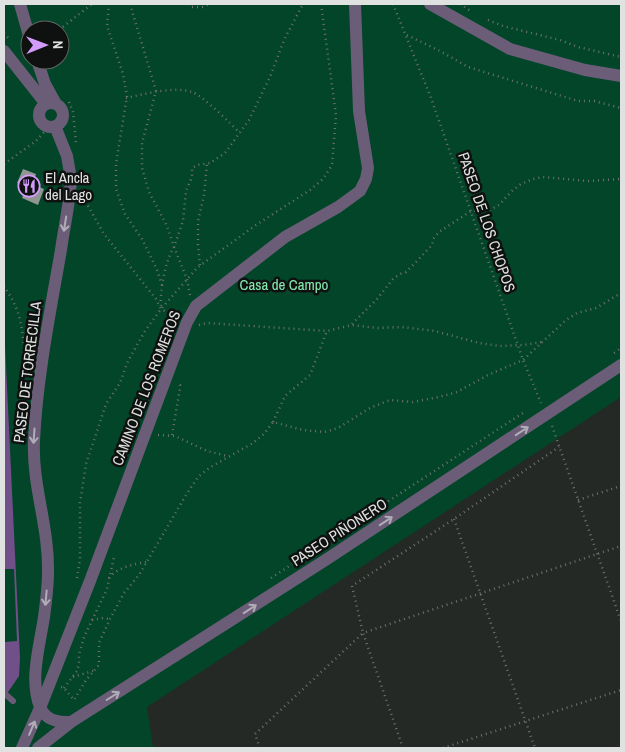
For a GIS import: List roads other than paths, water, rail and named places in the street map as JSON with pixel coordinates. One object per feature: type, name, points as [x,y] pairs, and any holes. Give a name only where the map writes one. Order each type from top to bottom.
[{"type":"street","points":[[20,4],[25,20]]},
{"type":"street","name":"CAMINO DE LOS ROMEROS","points":[[22,748],[40,708],[187,322],[196,306],[286,237],[338,207],[360,191],[366,180],[368,168],[359,111],[354,4]]},
{"type":"street","points":[[430,4],[510,49],[585,70],[621,76]]},
{"type":"street","points":[[4,51],[51,104]]},
{"type":"street","name":"PASEO DE TORRECILLA","points":[[40,70],[51,104]]},
{"type":"street","name":"PASEO DE TORRECILLA","points":[[40,708],[36,687],[36,674],[45,614],[48,558],[47,536],[35,471],[34,440],[41,369],[70,189],[70,168],[52,126],[43,123],[40,116],[41,109],[51,104],[61,108],[63,115],[60,121],[52,126]]},
{"type":"street","name":"PASEO PIÑONERO","points":[[38,748],[71,722],[324,561],[621,365]]},
{"type":"street","points":[[40,708],[51,720],[71,722]]},
{"type":"lane","points":[[4,692],[12,701]]},
{"type":"place","name":"El Ancla del Lago","points":[[29,186]]},
{"type":"park label","name":"Casa de Campo","points":[[284,284]]}]
